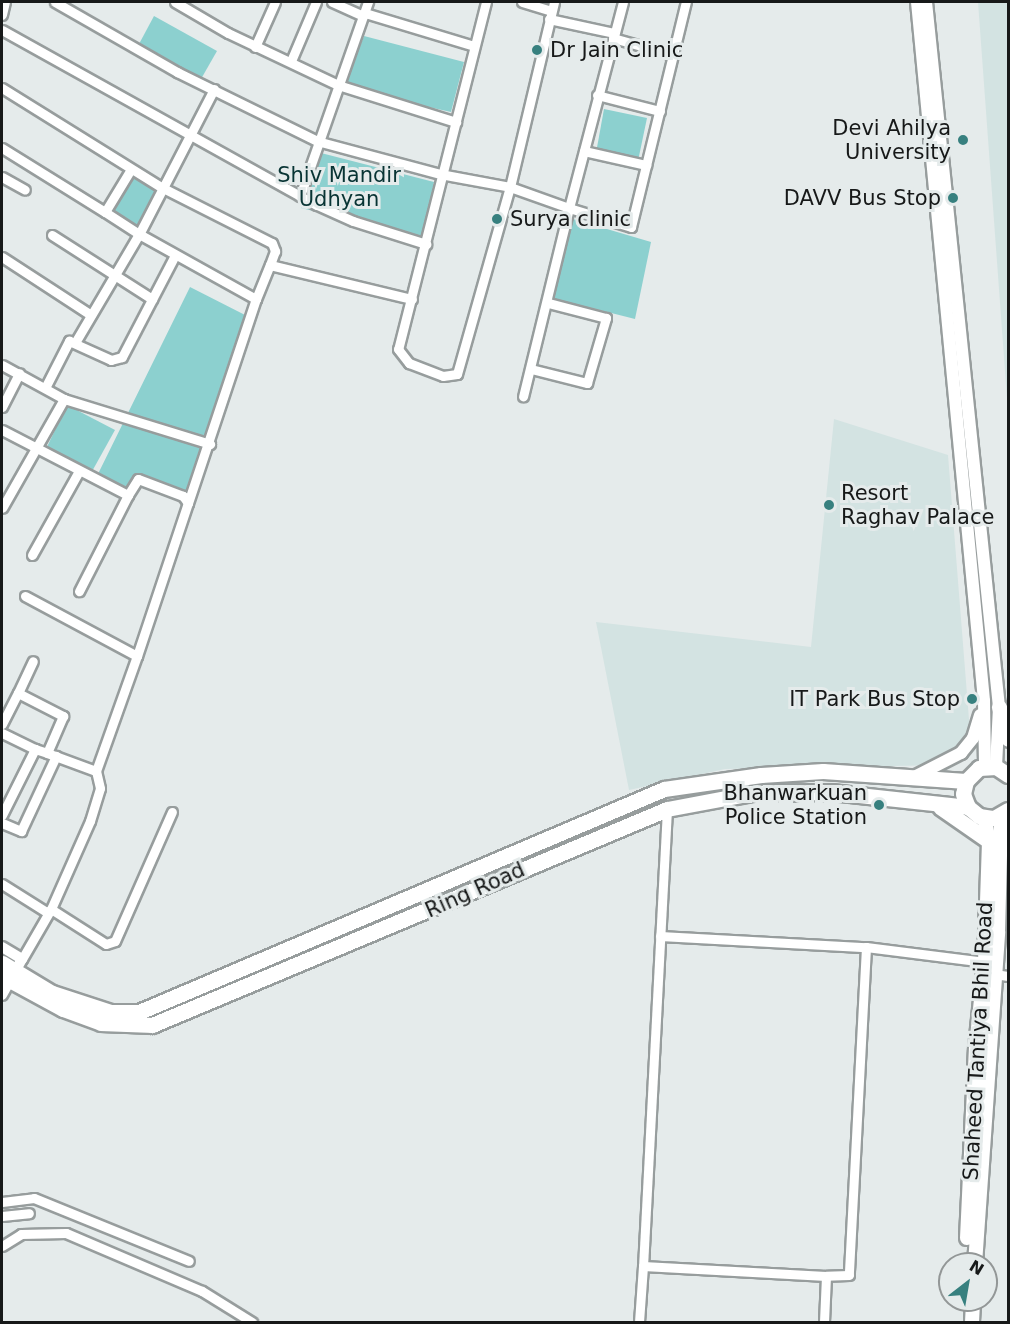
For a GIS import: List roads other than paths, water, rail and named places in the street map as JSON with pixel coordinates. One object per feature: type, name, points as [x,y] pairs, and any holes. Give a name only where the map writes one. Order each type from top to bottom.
[{"type":"highway","points":[[999,707],[1008,739]]},
{"type":"highway","name":"Ring Road","points":[[12,972],[52,993],[87,1005],[111,1012],[139,1012],[664,789],[823,771],[966,781]]},
{"type":"highway","points":[[1001,771],[966,781],[963,794],[968,807],[984,818],[1005,812]]},
{"type":"highway","name":"Ring Road","points":[[2,963],[63,1009],[100,1023],[152,1025],[667,809],[752,793],[831,792],[968,807]]},
{"type":"highway","points":[[930,802],[999,840]]},
{"type":"main road","points":[[917,2],[974,527],[999,707],[1001,771]]},
{"type":"main road","points":[[926,2],[974,527],[984,701],[1001,771]]},
{"type":"main road","points":[[916,776],[961,753],[973,738],[984,701]]},
{"type":"main road","name":"Shaheed Tantiya Bhil Road","points":[[967,1252],[976,1047],[999,840],[1005,812]]},
{"type":"main road","name":"Shaheed Tantiya Bhil Road","points":[[976,1252],[1001,975],[999,840],[984,818]]},
{"type":"street","points":[[2,15],[5,2]]},
{"type":"street","points":[[55,2],[177,72],[317,141],[440,174],[510,187],[569,208],[631,226],[686,2]]},
{"type":"street","points":[[175,2],[186,4],[255,47],[291,61],[338,85],[456,122]]},
{"type":"street","points":[[255,47],[275,2]]},
{"type":"street","points":[[291,61],[316,2]]},
{"type":"street","points":[[332,2],[364,15],[474,46]]},
{"type":"street","points":[[300,196],[317,141],[368,2]]},
{"type":"street","points":[[486,2],[456,122],[440,174],[426,243],[398,350],[409,363],[443,376],[458,374],[510,187],[552,11]]},
{"type":"street","points":[[522,2],[673,55]]},
{"type":"street","points":[[524,396],[597,95],[623,2]]},
{"type":"street","points":[[2,30],[300,196],[353,221],[426,243]]},
{"type":"street","points":[[2,88],[161,188],[272,243],[276,251],[256,298],[210,444],[96,771],[100,788],[90,821],[50,911],[12,972],[2,994]]},
{"type":"street","points":[[76,341],[112,275],[140,234],[161,188],[214,89]]},
{"type":"street","points":[[597,95],[660,111]]},
{"type":"street","points":[[2,148],[175,255],[256,298]]},
{"type":"street","points":[[584,151],[646,165]]},
{"type":"street","points":[[105,212],[131,169]]},
{"type":"street","points":[[2,177],[25,190]]},
{"type":"street","points":[[52,236],[152,299]]},
{"type":"street","points":[[46,386],[69,341],[76,341],[118,360],[132,341],[175,255]]},
{"type":"street","points":[[2,257],[91,315]]},
{"type":"street","points":[[270,265],[412,300]]},
{"type":"street","points":[[531,369],[587,383],[606,318],[548,303]]},
{"type":"street","points":[[2,365],[46,386],[64,399],[210,444]]},
{"type":"street","points":[[2,407],[19,373]]},
{"type":"street","points":[[2,508],[64,399]]},
{"type":"street","points":[[2,430],[129,495]]},
{"type":"street","points":[[32,555],[79,471]]},
{"type":"street","points":[[79,591],[138,479],[183,496],[188,503]]},
{"type":"street","points":[[25,596],[137,656]]},
{"type":"street","points":[[2,724],[33,661]]},
{"type":"street","points":[[2,823],[21,831],[52,754],[63,716],[18,693]]},
{"type":"street","points":[[2,733],[35,750],[96,771]]},
{"type":"street","points":[[2,815],[35,750]]},
{"type":"street","points":[[639,1323],[667,809]]},
{"type":"street","points":[[2,884],[106,944],[115,941],[172,812]]},
{"type":"street","points":[[660,936],[866,947],[985,962]]},
{"type":"street","points":[[2,947],[12,972]]},
{"type":"street","points":[[643,1266],[826,1276],[849,1275],[866,947]]},
{"type":"street","points":[[2,1202],[34,1198],[189,1261]]},
{"type":"street","points":[[2,1216],[29,1213]]},
{"type":"street","points":[[2,1236],[55,1232],[98,1244],[202,1291],[252,1323]]},
{"type":"street","points":[[2,1246],[21,1234]]},
{"type":"street","points":[[824,1323],[826,1276]]},
{"type":"place","name":"Dr Jain Clinic","points":[[537,50]]},
{"type":"place","name":"Devi Ahilya University","points":[[963,140]]},
{"type":"place","name":"DAVV Bus Stop","points":[[953,198]]},
{"type":"place","name":"Surya clinic","points":[[497,219]]},
{"type":"place","name":"Resort Raghav Palace","points":[[829,505]]},
{"type":"place","name":"IT Park Bus Stop","points":[[972,699]]},
{"type":"place","name":"Bhanwarkuan Police Station","points":[[879,805]]},
{"type":"park label","name":"Shiv Mandir Udhyan","points":[[339,187]]}]
